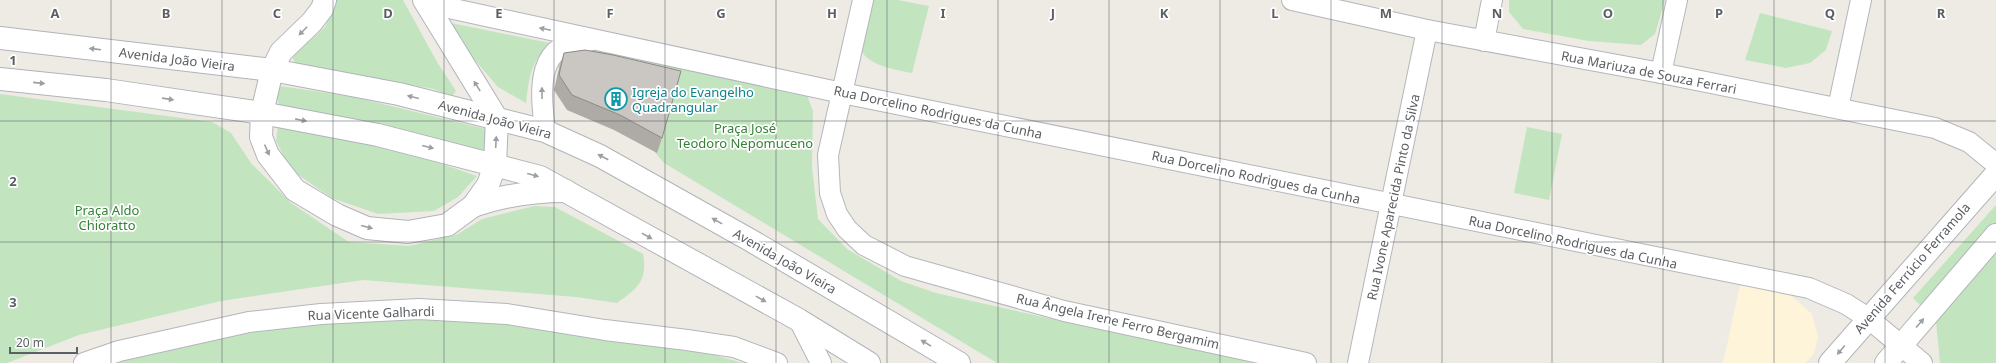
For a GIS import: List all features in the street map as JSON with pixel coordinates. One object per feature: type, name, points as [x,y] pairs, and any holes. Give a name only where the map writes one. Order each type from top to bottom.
[{"type":"main road","points":[[325,0],[322,9],[312,22],[281,52],[272,70],[262,113],[261,136],[268,155],[295,190],[337,215],[367,228],[408,232],[447,225],[474,206],[497,198],[520,193],[568,191]]},
{"type":"main road","points":[[425,2],[497,119],[495,164],[488,185],[474,206]]},
{"type":"main road","name":"Avenida João Vieira","points":[[0,38],[272,70],[399,94],[545,131],[614,163],[750,240],[959,363]]},
{"type":"main road","points":[[0,79],[106,90],[262,113],[378,135],[495,164],[540,177],[568,191],[799,320],[869,363]]},
{"type":"main road","name":"Avenida Ferrúcio Ferramola","points":[[1830,363],[1996,174]]},
{"type":"main road","points":[[1886,363],[1996,235]]},
{"type":"street","name":"Rua Ângela Irene Ferro Bergamim","points":[[863,0],[828,155],[830,193],[837,214],[847,229],[864,245],[905,266],[1064,311],[1306,363]]},
{"type":"street","points":[[1484,41],[1492,0]]},
{"type":"street","points":[[1661,74],[1677,0]]},
{"type":"street","points":[[1838,108],[1861,0]]},
{"type":"street","name":"Rua Mariuza de Souza Ferrari","points":[[1298,1],[1427,30],[1838,108],[1935,128],[1969,142],[1996,164]]},
{"type":"street","name":"Rua Dorcelino Rodrigues da Cunha","points":[[425,2],[597,41],[842,92],[1706,269],[1779,281],[1809,288],[1846,304],[1868,318],[1922,363]]},
{"type":"street","name":"Rua Ivone Aparecida Pinto da Silva","points":[[1358,363],[1427,30]]},
{"type":"street","name":"Rua Dorcelino Rodrigues da Cunha","points":[[545,131],[541,90],[544,71],[554,53],[564,47],[585,41],[597,41]]},
{"type":"street","name":"Rua Vicente Galhardi","points":[[84,363],[119,352],[250,322],[321,314],[419,309],[507,314],[605,330],[734,347],[777,363]]},
{"type":"street","points":[[799,320],[821,363]]},
{"type":"shaded area","points":[[1740,285],[1789,294],[1812,314],[1818,337],[1814,354],[1805,363],[1723,363]]},
{"type":"green space","points":[[337,0],[403,0],[437,62],[456,91],[451,97],[434,89],[296,64],[292,57],[325,27]]},
{"type":"green space","points":[[864,0],[898,0],[929,6],[912,73],[878,64],[864,55],[857,40],[857,36]]},
{"type":"green space","points":[[1509,0],[1665,0],[1655,34],[1641,45],[1589,41],[1523,29],[1509,12]]},
{"type":"green space","points":[[1760,13],[1832,31],[1826,50],[1810,63],[1786,68],[1745,60]]},
{"type":"green space","points":[[451,23],[550,43],[538,58],[532,70],[526,103],[498,87],[461,44]]},
{"type":"green space","name":"Praça José Teodoro Nepomuceno","points":[[567,43],[804,87],[813,111],[812,167],[818,219],[847,249],[901,281],[936,293],[1061,321],[1273,363],[997,363],[664,163],[580,65],[555,68]]},
{"type":"green space","points":[[280,86],[354,97],[486,129],[486,156],[383,124],[280,107],[275,94]]},
{"type":"green space","name":"Praça Aldo Chioratto","points":[[0,94],[212,122],[231,133],[251,163],[291,203],[349,242],[409,246],[458,234],[482,219],[534,206],[555,207],[643,254],[644,271],[642,278],[635,288],[617,303],[576,297],[363,280],[221,301],[79,335],[7,363],[0,363]]},
{"type":"green space","points":[[278,124],[353,140],[403,153],[453,167],[477,176],[458,197],[434,211],[378,214],[332,198],[291,170],[276,141]]},
{"type":"green space","points":[[1527,127],[1562,134],[1549,200],[1514,193]]},
{"type":"green space","points":[[1996,205],[1996,227],[1924,309],[1913,298]]},
{"type":"green space","points":[[1996,237],[1996,363],[1940,363],[1936,321]]},
{"type":"green space","points":[[407,315],[529,326],[703,352],[743,363],[118,363],[159,348],[272,323]]},
{"type":"building","name":"Igreja do Evangelho Quadrangular","points":[[585,50],[681,71],[662,138],[620,115],[572,95],[559,75],[564,53]]},
{"type":"place","name":"Igreja do Evangelho Quadrangular","points":[[616,99]]}]
